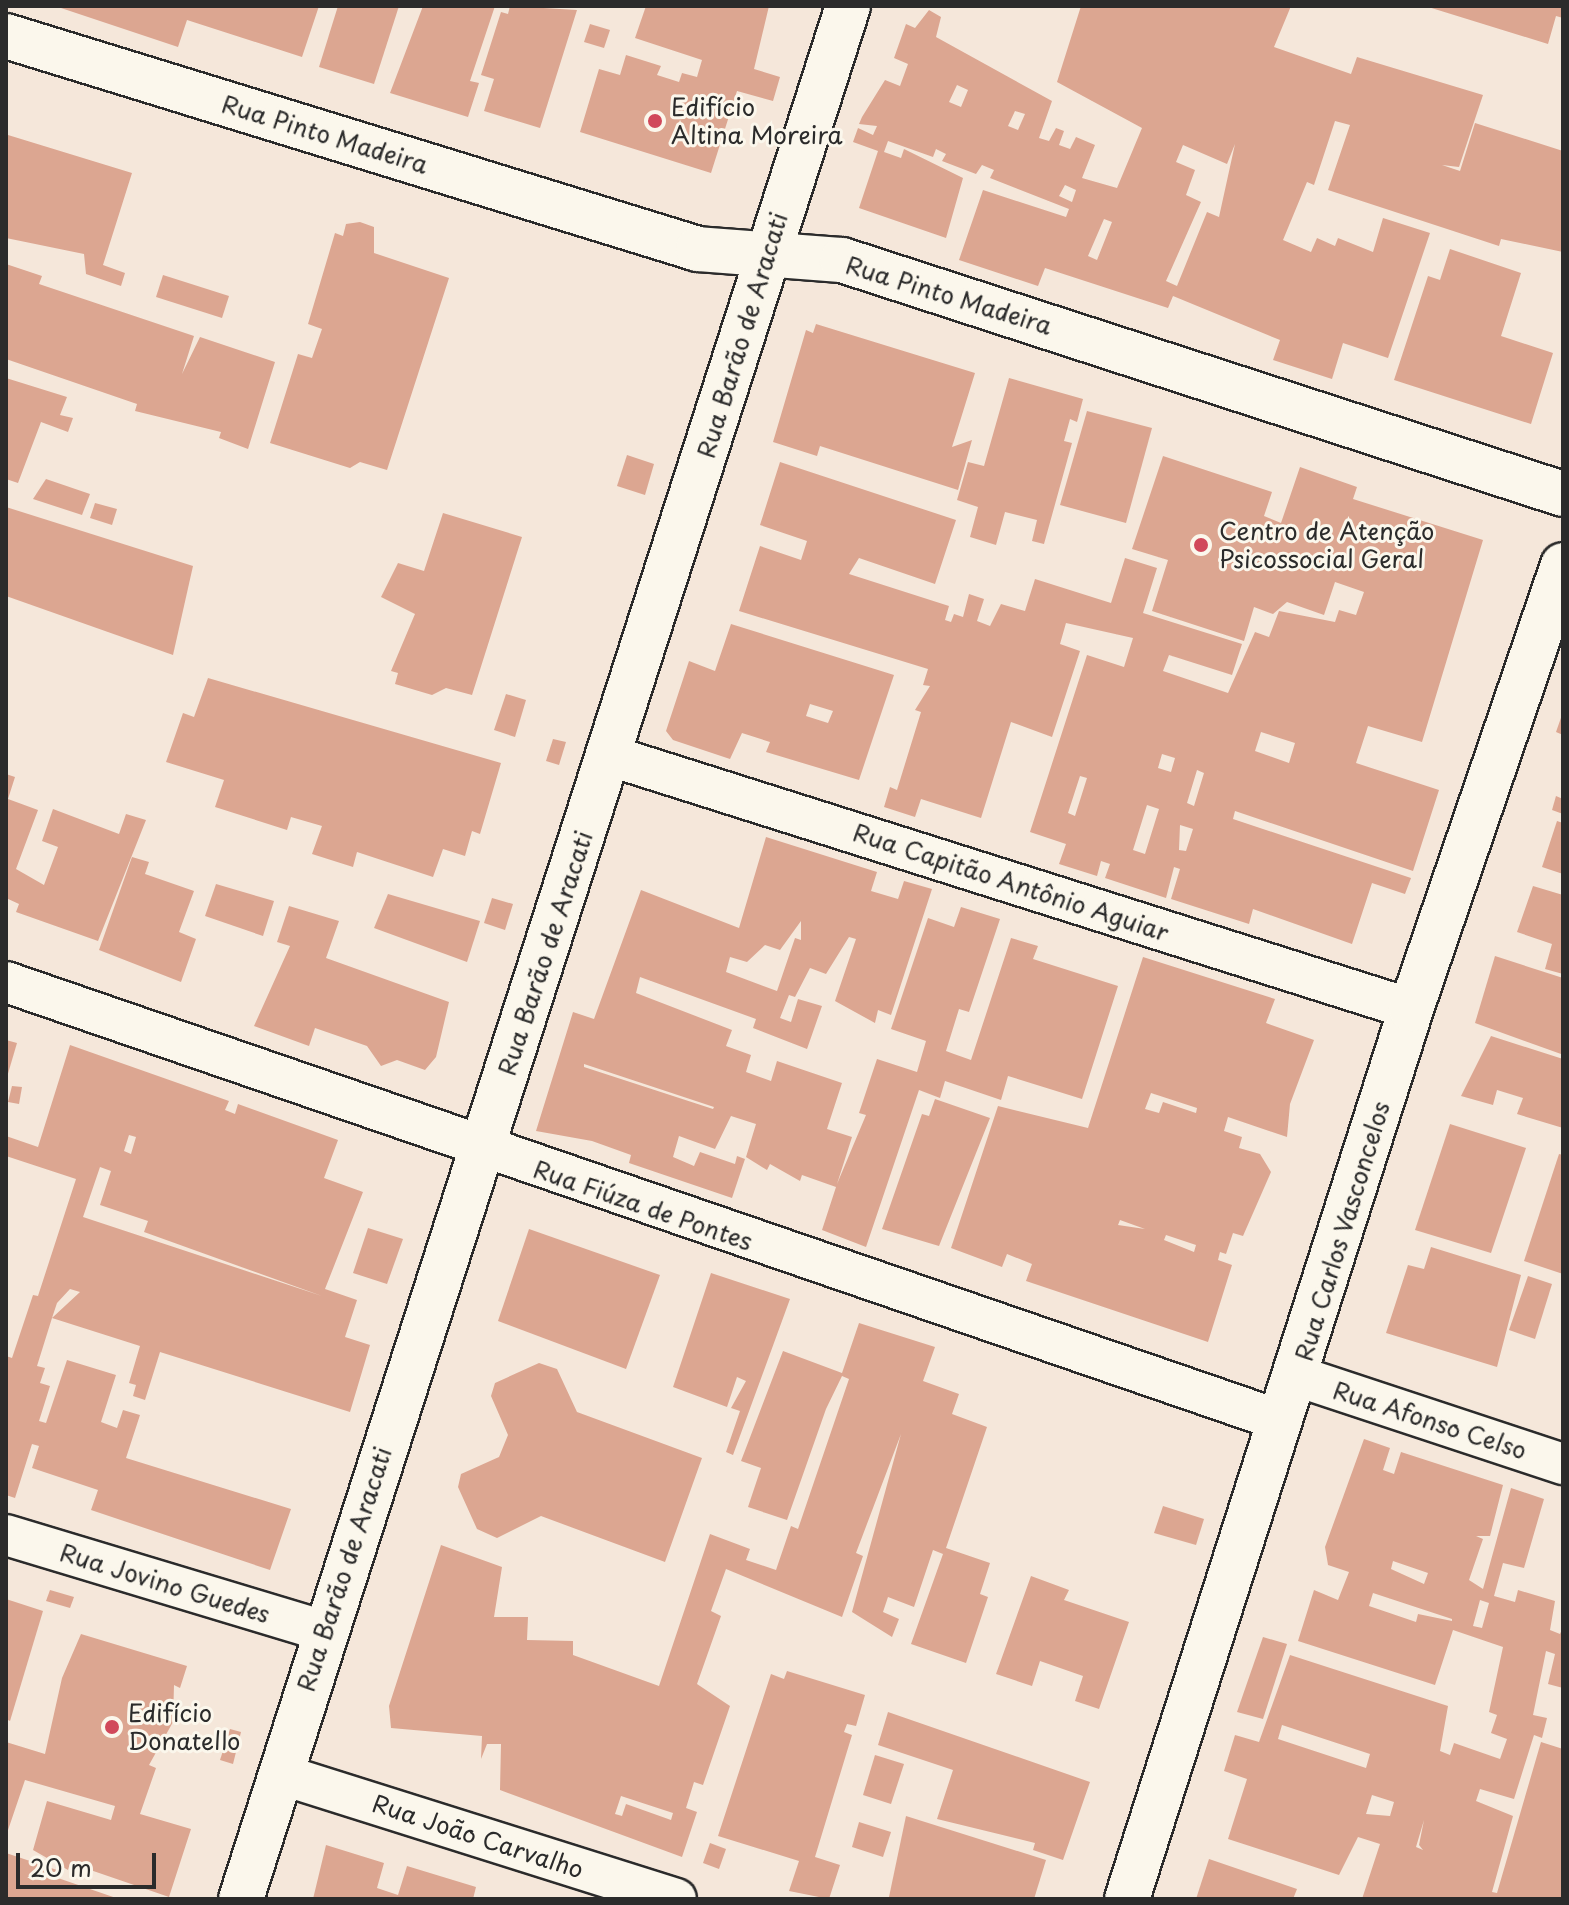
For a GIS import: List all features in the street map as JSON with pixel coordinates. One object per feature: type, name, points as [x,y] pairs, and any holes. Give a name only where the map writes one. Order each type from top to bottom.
[{"type":"main road","name":"Rua Barão de Aracati","points":[[241,1899],[323,1631],[611,756],[848,6]]},
{"type":"main road","name":"Rua Pinto Madeira","points":[[6,36],[698,249],[766,259],[842,260],[1563,494]]},
{"type":"main road","name":"Rua Carlos Vasconcelos","points":[[1127,1899],[1297,1376],[1411,1009],[1563,565]]},
{"type":"street","name":"Rua Capitão Antônio Aguiar","points":[[611,756],[1411,1009]]},
{"type":"street","name":"Rua Fiúza de Pontes","points":[[6,982],[479,1150],[1282,1421]]},
{"type":"street","name":"Rua Afonso Celso","points":[[1297,1376],[1563,1464]]},
{"type":"street","name":"Rua Jovino Guedes","points":[[6,1535],[323,1631]]},
{"type":"street","name":"Rua João Carvalho","points":[[280,1774],[676,1899]]},
{"type":"building","points":[[55,6],[319,6],[302,57],[187,20],[178,47]]},
{"type":"building","points":[[338,6],[399,6],[374,84],[319,67]]},
{"type":"building","points":[[423,6],[495,6],[470,81],[479,83],[468,117],[390,93]]},
{"type":"building","points":[[510,6],[577,10],[540,128],[484,111],[494,79],[481,75],[501,12],[508,14]]},
{"type":"building","points":[[646,6],[769,6],[754,69],[780,77],[773,101],[737,91],[711,173],[580,132],[599,69],[620,75],[626,55],[661,66],[657,75],[679,82],[682,73],[697,77],[702,60],[635,38]]},
{"type":"building","points":[[1081,6],[1291,6],[1274,47],[1351,74],[1357,57],[1483,95],[1459,167],[1442,165],[1460,171],[1475,123],[1563,151],[1563,252],[1501,239],[1499,246],[1328,190],[1350,125],[1335,121],[1314,185],[1307,182],[1283,240],[1311,252],[1317,238],[1335,246],[1338,238],[1373,252],[1383,218],[1430,233],[1388,358],[1343,343],[1332,379],[1273,360],[1280,340],[1173,296],[1168,308],[1045,268],[1038,286],[959,260],[983,190],[1066,217],[1069,209],[990,178],[994,170],[982,165],[976,174],[942,161],[946,154],[936,149],[933,157],[888,141],[884,152],[901,158],[904,149],[963,178],[946,238],[859,208],[878,151],[853,142],[858,128],[873,135],[877,126],[859,124],[885,80],[900,86],[908,64],[894,58],[906,24],[915,28],[929,10],[941,17],[936,37],[1052,101],[1039,138],[1049,141],[1056,128],[1064,131],[1059,145],[1070,149],[1076,137],[1095,145],[1082,178],[1117,188],[1142,128],[1057,82]],"holes":[[[957,85],[968,90],[961,107],[949,102]],[[1015,111],[1025,114],[1018,130],[1008,126]],[[1235,144],[1219,217],[1207,212],[1177,286],[1166,281],[1201,202],[1186,195],[1195,170],[1176,162],[1183,145],[1227,164]],[[1065,185],[1076,190],[1072,202],[1059,196]],[[1104,219],[1112,222],[1097,260],[1088,256]]]},
{"type":"building","points":[[1425,6],[1563,6],[1563,18],[1556,16],[1548,44]]},
{"type":"building","points":[[590,24],[610,30],[604,48],[584,42]]},
{"type":"building","points":[[8,135],[132,173],[103,265],[125,273],[121,286],[86,274],[84,254],[6,238]]},
{"type":"building","points":[[360,222],[374,227],[374,253],[449,278],[387,470],[360,462],[350,468],[270,443],[298,354],[312,358],[322,329],[308,324],[335,233],[343,236],[346,224]]},
{"type":"building","points":[[1450,249],[1521,273],[1501,336],[1553,353],[1531,424],[1394,380],[1428,276],[1440,280]]},
{"type":"building","points":[[6,264],[42,276],[39,284],[194,336],[182,374],[200,337],[275,362],[248,449],[219,438],[221,432],[135,411],[137,404],[6,359]]},
{"type":"building","points":[[163,275],[229,296],[222,318],[156,297]]},
{"type":"building","points":[[816,324],[975,373],[952,447],[972,440],[958,490],[820,446],[817,456],[773,442],[806,330],[813,333]]},
{"type":"building","points":[[6,378],[67,397],[60,415],[73,418],[68,432],[41,422],[18,483],[6,479]]},
{"type":"building","points":[[1009,378],[1083,399],[1077,422],[1070,419],[1064,441],[1072,443],[1044,544],[1032,541],[1037,520],[1005,512],[996,545],[970,537],[978,507],[957,500],[968,462],[984,466]]},
{"type":"building","points":[[1087,411],[1152,428],[1126,523],[1060,505]]},
{"type":"building","points":[[627,455],[654,464],[645,495],[617,486]]},
{"type":"building","points":[[1163,456],[1272,492],[1264,516],[1281,523],[1300,467],[1357,487],[1353,499],[1483,540],[1422,742],[1368,726],[1356,763],[1439,790],[1413,871],[1235,811],[1233,819],[1411,878],[1405,894],[1372,883],[1352,944],[1253,909],[1249,924],[1171,899],[1180,869],[1174,867],[1166,898],[1105,878],[1110,864],[1101,861],[1097,876],[1059,864],[1066,844],[1030,832],[1087,655],[1124,667],[1133,638],[1066,623],[1060,644],[1080,651],[1052,737],[1011,722],[981,818],[921,799],[915,817],[884,807],[890,787],[897,790],[921,712],[915,710],[930,686],[923,685],[928,669],[739,611],[760,546],[801,560],[807,541],[760,525],[780,462],[956,520],[935,584],[859,558],[849,574],[949,606],[945,620],[951,622],[954,614],[963,617],[969,594],[984,599],[977,621],[990,626],[1001,604],[1025,611],[1035,579],[1111,603],[1125,558],[1157,568],[1143,613],[1242,644],[1232,675],[1169,655],[1163,671],[1228,693],[1255,632],[1269,637],[1279,611],[1335,622],[1339,610],[1356,615],[1364,592],[1335,582],[1324,615],[1287,602],[1273,614],[1254,607],[1244,641],[1152,611],[1168,560],[1132,549]],"holes":[[[1261,732],[1295,743],[1289,763],[1255,751]],[[1162,754],[1175,758],[1171,772],[1158,768]],[[1197,770],[1204,773],[1194,806],[1187,803]],[[1080,776],[1087,778],[1075,816],[1068,813]],[[1147,805],[1159,809],[1145,854],[1133,850]],[[1180,825],[1193,829],[1186,851],[1179,850]]]},
{"type":"building","points":[[46,479],[90,494],[82,515],[33,499]]},
{"type":"building","points":[[95,503],[117,509],[112,525],[90,518]]},
{"type":"building","points":[[6,507],[193,566],[173,655],[6,596]]},
{"type":"building","points":[[443,513],[522,537],[472,695],[446,688],[432,695],[395,684],[398,673],[391,671],[415,614],[381,597],[398,563],[424,571]]},
{"type":"building","points":[[731,624],[894,675],[859,780],[766,752],[770,742],[742,733],[730,759],[673,740],[666,731],[689,661],[715,671]],"holes":[[[810,704],[833,711],[828,723],[806,716]]]},
{"type":"building","points":[[208,678],[501,763],[480,834],[472,831],[465,856],[443,849],[433,877],[357,852],[353,867],[312,854],[322,826],[291,817],[287,830],[215,807],[224,780],[166,762],[183,713],[194,717]]},
{"type":"building","points":[[506,694],[526,700],[515,737],[494,730]]},
{"type":"building","points":[[1563,712],[1563,735],[1556,732]]},
{"type":"building","points":[[553,739],[566,742],[559,765],[546,761]]},
{"type":"building","points":[[6,774],[15,777],[8,799],[38,810],[16,869],[44,885],[58,847],[42,841],[53,809],[119,834],[126,814],[146,820],[98,941],[16,912],[19,904],[6,898]]},
{"type":"building","points":[[1556,796],[1563,799],[1563,814],[1552,810]]},
{"type":"building","points":[[1557,821],[1563,823],[1563,874],[1542,867]]},
{"type":"building","points":[[766,837],[877,872],[871,891],[898,899],[904,881],[932,889],[891,1015],[878,1010],[875,1023],[835,1001],[856,939],[849,937],[826,974],[810,968],[795,997],[789,995],[780,1018],[791,1022],[798,999],[822,1006],[807,1049],[753,1028],[756,1019],[640,977],[636,993],[732,1030],[726,1046],[751,1055],[746,1072],[771,1081],[777,1061],[842,1083],[827,1129],[852,1137],[837,1184],[866,1115],[859,1113],[877,1059],[917,1072],[926,1041],[891,1029],[928,918],[954,927],[961,907],[1000,919],[969,1012],[959,1009],[946,1051],[954,1054],[971,1060],[1011,938],[1038,946],[1033,959],[1118,986],[1082,1099],[1008,1076],[1001,1100],[945,1081],[940,1098],[919,1090],[866,1247],[822,1230],[836,1187],[802,1175],[800,1181],[770,1164],[767,1170],[746,1157],[756,1124],[731,1116],[715,1149],[679,1136],[673,1157],[694,1166],[700,1152],[735,1164],[737,1156],[745,1159],[732,1198],[629,1163],[631,1155],[592,1141],[536,1131],[573,1012],[594,1019],[641,890],[739,928]],"holes":[[[801,921],[801,940],[795,938],[777,991],[726,972],[730,957],[747,962],[765,945],[780,950]],[[584,1064],[714,1107],[584,1067]]]},
{"type":"building","points":[[132,857],[149,862],[145,874],[194,891],[179,932],[196,939],[181,982],[99,950]]},
{"type":"building","points":[[216,884],[274,901],[263,936],[205,916]]},
{"type":"building","points":[[1533,886],[1563,895],[1563,974],[1545,969],[1552,944],[1517,932]]},
{"type":"building","points":[[388,894],[480,921],[467,962],[374,928]]},
{"type":"building","points":[[492,898],[513,904],[505,930],[484,923]]},
{"type":"building","points":[[289,906],[339,921],[326,958],[449,1002],[436,1057],[425,1070],[397,1060],[381,1066],[367,1046],[315,1028],[309,1046],[254,1026],[290,946],[277,942]]},
{"type":"building","points":[[1495,956],[1563,978],[1561,1054],[1475,1023]]},
{"type":"building","points":[[1143,957],[1275,999],[1266,1023],[1314,1040],[1290,1104],[1287,1137],[1228,1117],[1224,1131],[1242,1137],[1239,1148],[1260,1154],[1271,1172],[1243,1236],[1233,1233],[1226,1254],[1220,1252],[1218,1260],[1232,1265],[1208,1342],[1026,1281],[1032,1264],[1007,1254],[1002,1267],[951,1248],[998,1106],[1088,1128]],"holes":[[[1151,1093],[1197,1108],[1196,1113],[1163,1102],[1159,1113],[1145,1109]],[[1120,1220],[1145,1229],[1118,1225]],[[1166,1235],[1196,1245],[1194,1252],[1164,1240]]]},
{"type":"building","points":[[1491,1036],[1563,1059],[1563,1128],[1517,1114],[1523,1098],[1497,1090],[1493,1105],[1461,1096]]},
{"type":"building","points":[[6,1040],[17,1043],[7,1077],[6,1077]]},
{"type":"building","points":[[70,1045],[229,1101],[225,1110],[235,1114],[238,1104],[338,1140],[324,1178],[363,1192],[325,1289],[357,1300],[345,1337],[370,1345],[350,1412],[160,1352],[145,1400],[133,1396],[136,1385],[129,1383],[140,1346],[52,1318],[37,1366],[45,1368],[40,1383],[50,1386],[39,1421],[46,1423],[67,1360],[116,1375],[101,1422],[117,1428],[123,1410],[140,1415],[126,1458],[291,1509],[270,1570],[91,1510],[98,1490],[32,1468],[39,1446],[32,1444],[15,1498],[6,1495],[6,1356],[12,1358],[33,1295],[38,1296],[76,1179],[6,1156],[6,1136],[38,1147]],"holes":[[[129,1135],[136,1137],[131,1154],[124,1151]],[[100,1167],[111,1171],[100,1205],[148,1221],[144,1232],[322,1296],[83,1217]],[[70,1289],[80,1292],[52,1318],[57,1303]]]},
{"type":"building","points":[[12,1086],[22,1087],[19,1104],[8,1102]]},
{"type":"building","points":[[935,1099],[990,1118],[939,1246],[882,1229],[922,1114],[929,1116]]},
{"type":"building","points":[[1450,1124],[1526,1148],[1491,1253],[1415,1230]]},
{"type":"building","points":[[1559,1154],[1563,1155],[1563,1274],[1524,1261]]},
{"type":"building","points":[[368,1228],[403,1239],[387,1284],[353,1273]]},
{"type":"building","points":[[529,1229],[660,1275],[626,1369],[498,1321]]},
{"type":"building","points":[[1431,1247],[1521,1275],[1497,1367],[1386,1333],[1408,1265],[1424,1269]]},
{"type":"building","points":[[711,1273],[790,1299],[733,1455],[726,1452],[740,1411],[731,1408],[746,1381],[737,1377],[727,1407],[673,1387]]},
{"type":"building","points":[[1528,1276],[1552,1284],[1535,1339],[1509,1330]]},
{"type":"building","points":[[859,1323],[935,1347],[923,1381],[959,1394],[952,1414],[987,1427],[946,1548],[990,1563],[980,1594],[988,1597],[966,1663],[911,1644],[943,1554],[933,1550],[914,1607],[888,1597],[883,1612],[899,1619],[892,1637],[852,1612],[901,1434],[856,1553],[863,1556],[842,1617],[726,1569],[711,1611],[721,1616],[697,1684],[730,1706],[703,1785],[694,1782],[686,1808],[697,1812],[682,1857],[500,1790],[501,1744],[487,1744],[481,1759],[482,1736],[391,1728],[389,1706],[441,1545],[502,1567],[494,1617],[528,1617],[527,1640],[573,1641],[573,1655],[659,1686],[710,1534],[750,1549],[746,1560],[776,1570],[791,1526],[798,1529],[849,1379],[842,1376],[826,1409],[787,1520],[748,1507],[761,1468],[741,1461],[783,1351],[842,1373]],"holes":[[[621,1796],[673,1813],[671,1820],[626,1804],[622,1816],[615,1814]]]},
{"type":"building","points":[[539,1363],[557,1369],[577,1412],[702,1458],[665,1562],[541,1516],[497,1538],[477,1529],[458,1487],[461,1474],[499,1457],[508,1435],[491,1396],[495,1383]]},
{"type":"building","points":[[1364,1439],[1390,1448],[1383,1470],[1394,1474],[1401,1452],[1503,1485],[1490,1536],[1476,1536],[1483,1539],[1469,1580],[1483,1589],[1511,1488],[1544,1499],[1524,1568],[1503,1563],[1494,1596],[1515,1602],[1518,1590],[1555,1601],[1550,1630],[1560,1634],[1563,1627],[1563,1688],[1548,1684],[1555,1654],[1546,1651],[1533,1715],[1547,1718],[1542,1738],[1534,1735],[1514,1799],[1480,1789],[1476,1801],[1513,1816],[1492,1892],[1497,1893],[1541,1742],[1563,1749],[1563,1899],[1362,1899],[1380,1844],[1358,1837],[1339,1875],[1228,1839],[1247,1779],[1224,1771],[1235,1735],[1259,1742],[1290,1655],[1448,1706],[1440,1751],[1450,1755],[1454,1743],[1500,1759],[1507,1739],[1491,1733],[1497,1715],[1489,1712],[1503,1647],[1453,1630],[1435,1685],[1298,1641],[1314,1590],[1338,1600],[1349,1572],[1328,1565],[1325,1547]],"holes":[[[1393,1561],[1428,1573],[1424,1584],[1391,1569]],[[1373,1593],[1452,1619],[1418,1614],[1416,1622],[1369,1606]],[[1480,1600],[1489,1603],[1482,1628],[1473,1626]],[[1282,1725],[1370,1754],[1366,1768],[1278,1739]],[[1372,1795],[1394,1802],[1390,1816],[1366,1814]],[[1424,1820],[1419,1845],[1423,1850],[1416,1847]]]},
{"type":"building","points":[[1163,1506],[1204,1519],[1196,1545],[1154,1533]]},
{"type":"building","points":[[1031,1576],[1069,1590],[1064,1600],[1129,1622],[1099,1709],[1075,1701],[1083,1676],[1040,1661],[1032,1686],[996,1674]]},
{"type":"building","points":[[50,1590],[74,1597],[70,1608],[46,1601]]},
{"type":"building","points":[[6,1599],[43,1611],[10,1721],[6,1719]]},
{"type":"building","name":"Edifício Donatello","points":[[81,1634],[187,1666],[180,1688],[174,1685],[173,1722],[149,1765],[156,1768],[140,1814],[191,1829],[169,1897],[70,1863],[68,1870],[33,1850],[47,1801],[111,1820],[115,1806],[25,1780],[6,1836],[6,1742],[45,1754],[62,1678]]},
{"type":"building","points":[[1263,1637],[1287,1644],[1263,1719],[1237,1712]]},
{"type":"building","points":[[787,1671],[865,1695],[856,1726],[847,1724],[844,1732],[852,1735],[815,1857],[840,1865],[829,1899],[789,1891],[799,1861],[718,1836],[771,1674],[784,1679]]},
{"type":"building","points":[[888,1712],[1090,1782],[1063,1860],[1033,1850],[1035,1843],[937,1819],[953,1770],[878,1745]]},
{"type":"building","points":[[230,1729],[241,1732],[233,1764],[220,1760]]},
{"type":"building","points":[[875,1755],[904,1764],[891,1804],[863,1795]]},
{"type":"building","points":[[906,1816],[1046,1860],[1034,1899],[889,1897]]},
{"type":"building","points":[[859,1822],[891,1832],[883,1857],[852,1847]]},
{"type":"building","points":[[710,1843],[726,1849],[719,1869],[703,1863]]},
{"type":"building","points":[[326,1845],[384,1863],[377,1888],[398,1895],[407,1866],[476,1887],[473,1899],[313,1899]]},
{"type":"building","points":[[6,1853],[57,1870],[55,1877],[119,1899],[6,1899]]},
{"type":"building","points":[[1209,1859],[1297,1889],[1293,1899],[1196,1899]]},
{"type":"place","name":"Edifício Altina Moreira","points":[[655,121]]},
{"type":"place","name":"Centro de Atenção Psicossocial Geral","points":[[1201,545]]},
{"type":"place","name":"Edifício Donatello","points":[[112,1727]]}]
